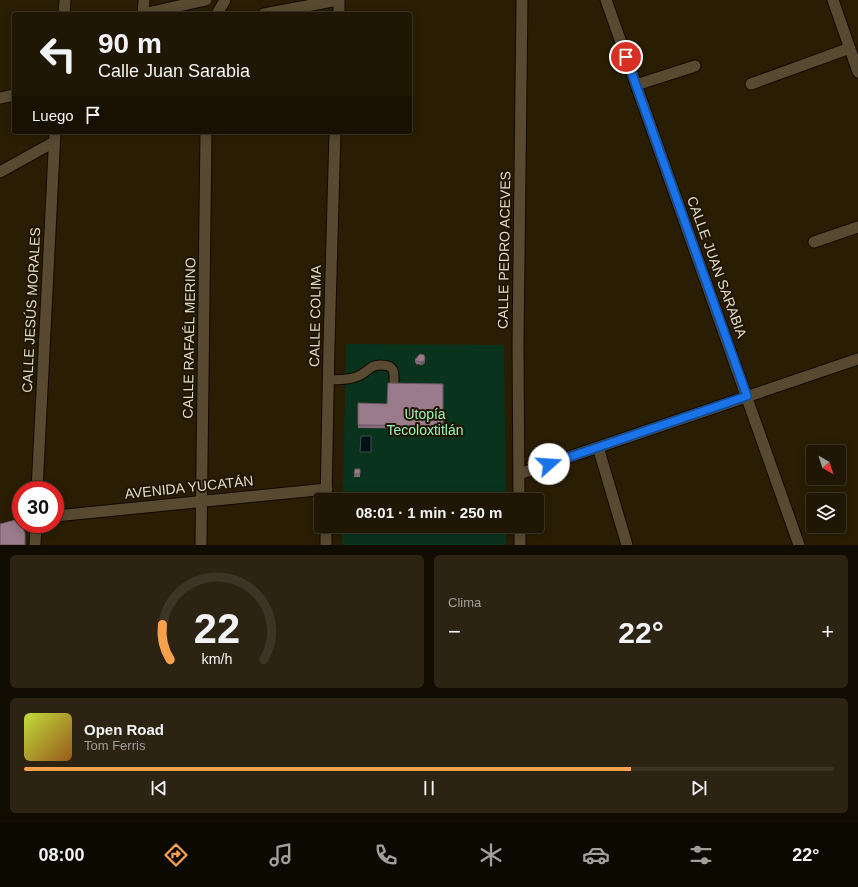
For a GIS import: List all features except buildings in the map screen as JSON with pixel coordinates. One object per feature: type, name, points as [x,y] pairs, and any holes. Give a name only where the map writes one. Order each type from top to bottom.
[{"type":"street","points":[[64,12],[65,0]]},
{"type":"street","points":[[143,12],[144,0]]},
{"type":"street","points":[[152,12],[206,0]]},
{"type":"street","points":[[218,12],[225,0]]},
{"type":"street","points":[[275,12],[339,0],[339,12]]},
{"type":"street","name":"CALLE PEDRO ACEVES","points":[[520,493],[518,337],[522,0]]},
{"type":"street","name":"CALLE JUAN SARABIA","points":[[606,0],[799,545]]},
{"type":"street","points":[[833,0],[858,72]]},
{"type":"street","points":[[751,84],[850,48]]},
{"type":"street","points":[[636,85],[695,66]]},
{"type":"street","points":[[0,98],[12,96]]},
{"type":"street","name":"CALLE RAFAÉL MERINO","points":[[201,545],[206,134]]},
{"type":"street","name":"CALLE COLIMA","points":[[327,493],[328,380],[335,134]]},
{"type":"street","points":[[0,172],[54,137]]},
{"type":"street","name":"CALLE JESÚS MORALES","points":[[37,481],[54,137]]},
{"type":"street","points":[[814,242],[858,227]]},
{"type":"street","points":[[519,474],[858,359]]},
{"type":"street","points":[[598,447],[627,545]]},
{"type":"street","name":"AVENIDA YUCATÁN","points":[[64,515],[202,501],[314,495]]},
{"type":"street","points":[[34,545],[35,533]]},
{"type":"street","points":[[326,533],[326,545]]},
{"type":"street","points":[[520,533],[520,545]]},
{"type":"lane","points":[[328,380],[346,380],[363,374],[374,366],[388,365],[394,372],[394,385]]},
{"type":"green space","name":"Utopía Tecoloxtitlán","points":[[346,344],[504,345],[506,493],[343,493]]},
{"type":"green space","points":[[342,533],[506,533],[506,545],[342,545]]},
{"type":"shaded area","points":[[361,436],[371,436],[371,452],[360,452]]},
{"type":"route","points":[[549,464],[747,396],[626,57]]}]
